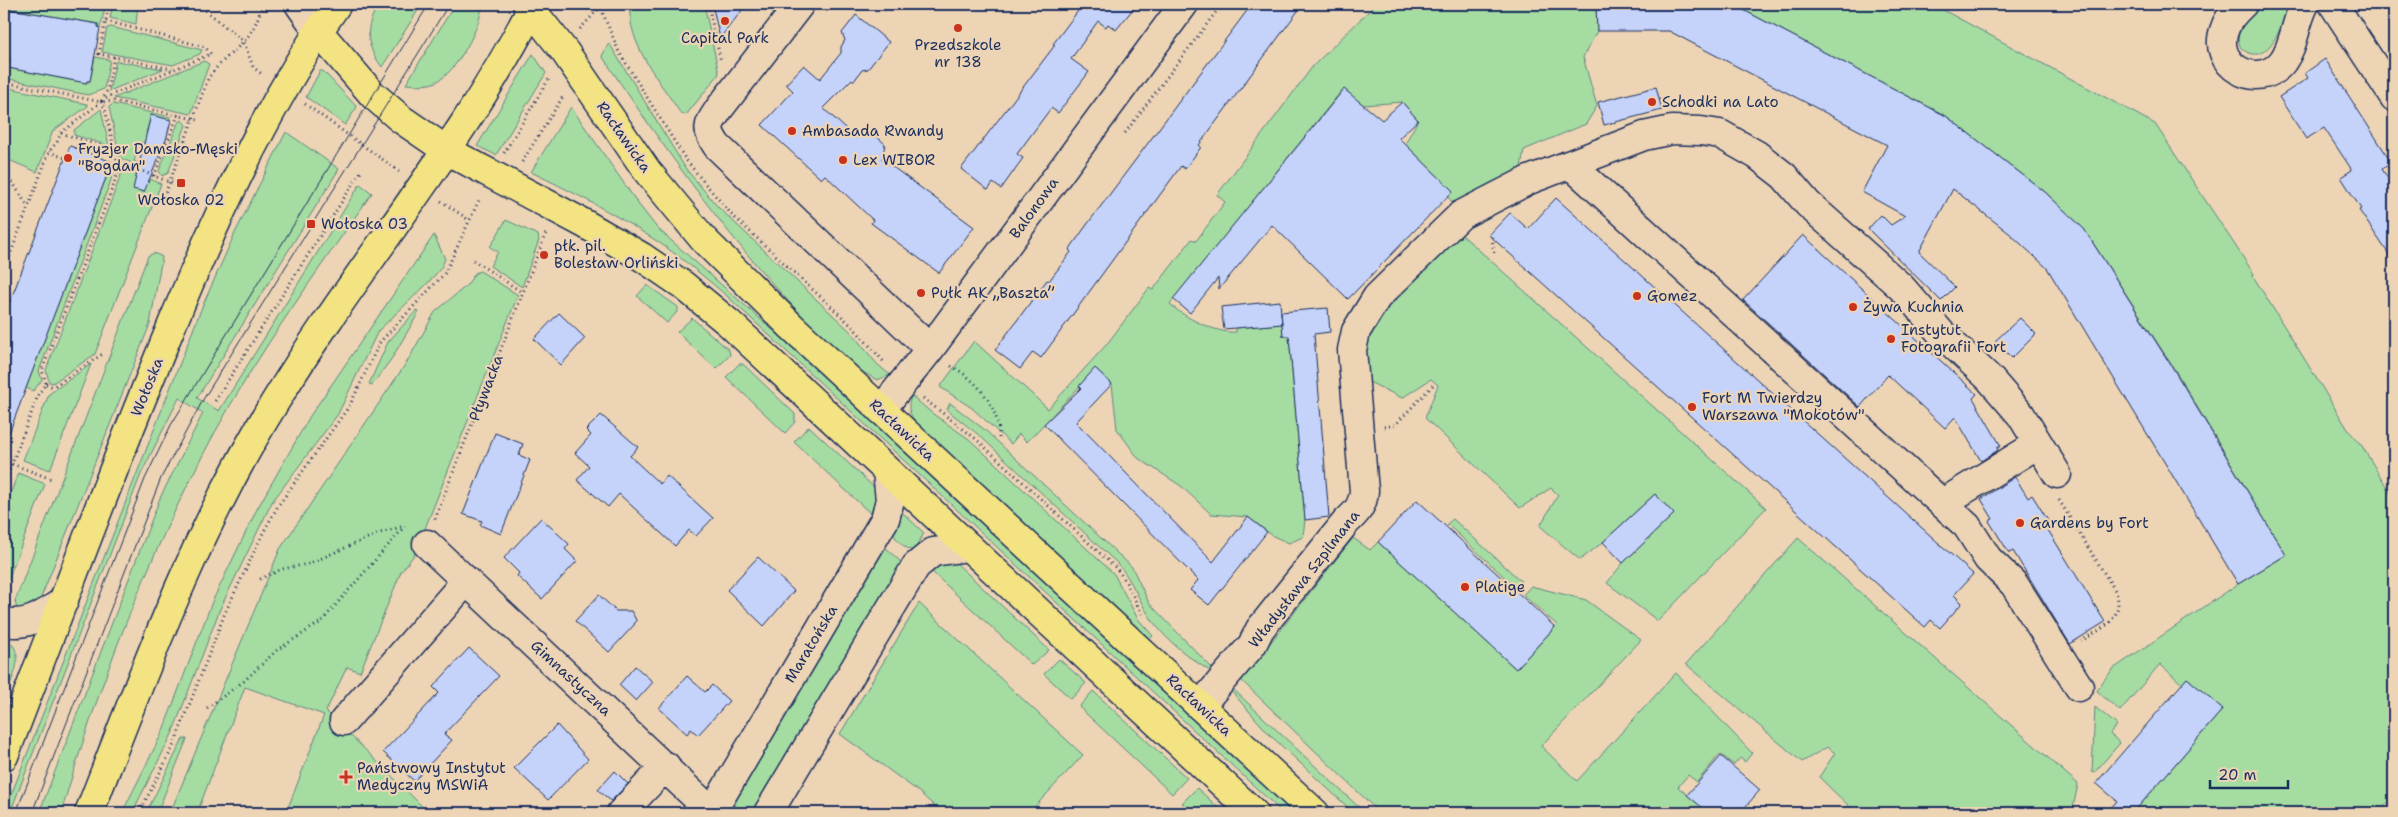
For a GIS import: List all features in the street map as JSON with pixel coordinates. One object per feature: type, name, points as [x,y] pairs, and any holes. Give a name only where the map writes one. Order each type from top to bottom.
[{"type":"main road","name":"Wołoska","points":[[4,756],[139,406],[222,211],[272,108],[337,4]]},
{"type":"main road","points":[[89,813],[177,590],[247,448],[341,301],[446,150],[505,58],[530,5]]},
{"type":"main road","name":"Racławicka","points":[[530,5],[565,52],[608,118],[673,205],[756,292],[1315,813]]},
{"type":"main road","points":[[318,32],[373,95],[401,119],[446,150],[585,224],[663,270],[730,323],[1254,813]]},
{"type":"street","points":[[299,4],[318,32]]},
{"type":"street","points":[[800,4],[710,124],[709,135],[717,146],[930,349]]},
{"type":"street","name":"Balonowa","points":[[881,410],[930,349],[1184,4]]},
{"type":"street","points":[[2244,4],[2225,27],[2222,48],[2225,58],[2231,66],[2251,75],[2262,75],[2274,70],[2282,62],[2290,50],[2305,4]]},
{"type":"street","points":[[2333,4],[2394,97]]},
{"type":"street","name":"Władysława Szpilmana","points":[[1200,706],[1252,645],[1260,629],[1361,506],[1364,491],[1352,350],[1354,337],[1368,310],[1384,289],[1442,232],[1467,211],[1509,192],[1522,183],[1644,136],[1672,130],[1720,134],[1751,151],[1784,176],[1808,204],[1900,288],[1941,333],[1989,378],[2021,415],[2038,444],[2055,483]]},
{"type":"street","points":[[1571,165],[1968,526],[1988,559],[2014,584],[2079,687]]},
{"type":"street","points":[[1943,503],[2038,444]]},
{"type":"street","name":"Maratońska","points":[[712,812],[885,519],[890,500],[887,471]]},
{"type":"street","name":"Gimnastyczna","points":[[429,536],[466,581],[666,766],[712,812]]},
{"type":"street","points":[[768,813],[916,566],[933,552],[968,547]]},
{"type":"street","points":[[344,721],[466,581]]},
{"type":"street","points":[[4,622],[18,624],[34,620],[64,601]]},
{"type":"street","points":[[621,813],[666,766]]},
{"type":"path","points":[[109,4],[97,54],[172,69]]},
{"type":"path","points":[[198,4],[244,42],[250,61],[257,71]]},
{"type":"path","points":[[162,202],[213,71],[244,42],[257,22],[263,4]]},
{"type":"path","points":[[580,28],[603,4]]},
{"type":"path","points":[[708,4],[721,64]]},
{"type":"path","points":[[4,271],[49,152],[61,133],[111,95],[210,54],[205,47],[106,21]]},
{"type":"path","points":[[101,102],[107,91],[114,57]]},
{"type":"path","points":[[500,160],[551,75]]},
{"type":"path","points":[[4,82],[101,102],[114,101],[198,120]]},
{"type":"path","points":[[518,169],[564,94]]},
{"type":"path","points":[[101,102],[105,110],[118,161],[174,184]]},
{"type":"path","points":[[301,102],[393,167]]},
{"type":"path","points":[[154,176],[178,115]]},
{"type":"path","points":[[61,133],[114,150]]},
{"type":"path","points":[[49,152],[65,158]]},
{"type":"path","points":[[46,384],[42,370],[122,163]]},
{"type":"path","points":[[4,169],[28,207]]},
{"type":"path","points":[[215,401],[362,170]]},
{"type":"path","points":[[139,813],[173,747],[225,613],[264,531],[278,506],[350,405],[380,342],[445,273],[480,197]]},
{"type":"path","points":[[451,208],[469,220]]},
{"type":"path","name":"Pływacka","points":[[429,536],[547,233]]},
{"type":"path","points":[[1492,237],[1494,254]]},
{"type":"path","points":[[473,260],[523,293]]},
{"type":"path","points":[[46,384],[53,387],[104,353]]},
{"type":"path","points":[[951,366],[970,378],[987,399],[997,418],[999,439]]},
{"type":"path","points":[[1393,426],[1435,383]]},
{"type":"path","points":[[4,484],[39,393],[46,384]]},
{"type":"path","points":[[921,396],[976,439],[1117,569],[1126,580],[1143,616]]},
{"type":"path","points":[[12,464],[54,480]]},
{"type":"path","points":[[2055,483],[2116,592],[2119,606],[2113,620],[2108,625],[2058,654]]},
{"type":"path","points":[[260,578],[282,569],[308,564],[377,534],[405,526],[429,536]]},
{"type":"path","points":[[207,708],[244,682],[277,650],[321,622],[405,526]]},
{"type":"green space","points":[[4,4],[106,4],[100,28],[98,24],[4,8]]},
{"type":"green space","points":[[113,4],[138,4],[136,24],[110,18]]},
{"type":"green space","points":[[379,4],[422,4],[382,67],[372,51],[368,36],[371,20]]},
{"type":"green space","points":[[455,4],[482,4],[478,24],[467,48],[452,69],[436,82],[425,85],[406,84]]},
{"type":"green space","points":[[630,4],[704,4],[719,74],[686,115],[681,114],[646,62],[634,34],[630,19]]},
{"type":"green space","points":[[1376,4],[1596,4],[1597,31],[1583,57],[1597,106],[1586,124],[1524,150],[1521,167],[1506,180],[1458,202],[1452,202],[1448,197],[1453,191],[1405,144],[1418,120],[1402,102],[1363,105],[1343,89],[1170,304],[1201,324],[1220,330],[1236,332],[1236,328],[1282,324],[1283,336],[1289,336],[1305,519],[1303,537],[1289,543],[1273,536],[1248,517],[1211,514],[1181,486],[1138,458],[1117,429],[1112,384],[1096,369],[1027,442],[1019,434],[1011,444],[972,408],[940,387],[974,341],[1048,409],[1107,344],[1149,288],[1153,290],[1192,239],[1196,241],[1225,202],[1217,195],[1313,66]]},
{"type":"green space","points":[[1732,4],[1932,4],[2155,124],[2254,274],[2253,276],[2349,431],[2362,446],[2394,499],[2394,795],[2379,813],[2133,813],[2223,709],[2187,678],[2182,684],[2160,664],[2120,711],[2097,691],[2113,669],[2238,584],[2286,555],[2175,370],[2084,229],[2045,192],[1946,116]]},
{"type":"green space","points":[[2262,4],[2290,4],[2273,42],[2259,54],[2251,54],[2241,48],[2239,36],[2248,18]]},
{"type":"green space","points":[[111,27],[202,50],[200,54],[173,65],[102,52],[107,28]]},
{"type":"green space","points":[[609,43],[686,169],[718,207],[851,332],[877,364],[890,375],[877,380],[863,372],[799,313],[765,275],[715,215],[602,56]]},
{"type":"green space","points":[[533,54],[546,73],[496,155],[477,146]]},
{"type":"green space","points":[[95,57],[110,60],[104,89],[88,95],[4,78],[4,58],[10,59],[9,68],[86,83],[90,81]]},
{"type":"green space","points":[[116,61],[163,69],[109,91]]},
{"type":"green space","points":[[204,61],[209,64],[191,114],[114,98]]},
{"type":"green space","points":[[320,71],[323,71],[357,107],[345,125],[306,97]]},
{"type":"green space","points":[[4,87],[87,104],[88,106],[53,131],[37,172],[4,158]]},
{"type":"green space","points":[[113,104],[170,117],[169,120],[151,115],[146,133],[166,138],[161,149],[141,142],[134,161],[152,169],[151,171],[120,158],[109,107]]},
{"type":"green space","points":[[571,107],[657,228],[775,332],[1293,813],[1283,813],[727,296],[652,238],[593,203],[531,172]]},
{"type":"green space","points":[[101,109],[109,146],[74,135],[74,130]]},
{"type":"green space","points":[[182,120],[186,125],[168,173],[162,176],[159,171],[178,123]]},
{"type":"green space","points":[[286,132],[339,169],[197,398],[219,411],[360,184],[372,193],[269,343],[213,436],[167,528],[127,621],[92,716],[61,813],[39,813],[160,498],[203,413],[179,398],[141,474],[10,813],[4,813],[202,307],[235,233]]},
{"type":"green space","points":[[112,162],[117,164],[39,371],[42,380],[33,391],[26,388]]},
{"type":"green space","points":[[124,167],[161,184],[95,354],[53,383],[49,382],[46,370]]},
{"type":"green space","points":[[506,220],[538,235],[539,240],[522,287],[490,266],[498,252],[490,247]]},
{"type":"green space","points":[[1460,233],[1766,508],[1658,621],[1607,583],[1623,563],[1674,514],[1655,494],[1603,542],[1580,560],[1540,526],[1558,495],[1551,488],[1520,508],[1425,418],[1438,385],[1431,379],[1402,398],[1369,382],[1365,342],[1394,293]]},
{"type":"green space","points":[[434,235],[445,259],[441,268],[378,331],[338,414],[272,502],[220,609],[172,734],[132,813],[122,813],[162,733],[212,602],[257,509],[310,416]]},
{"type":"green space","points":[[154,253],[162,257],[150,324],[39,602],[18,614],[15,601],[148,256]]},
{"type":"green space","points":[[480,271],[518,295],[422,536],[420,547],[401,572],[360,672],[347,667],[326,711],[429,813],[286,813],[324,715],[245,687],[197,813],[170,813],[280,549],[407,362],[435,312],[467,285],[475,273]]},
{"type":"green space","points":[[647,285],[678,307],[678,311],[667,323],[637,296]]},
{"type":"green space","points":[[417,310],[419,312],[392,358],[372,385],[369,384],[388,342]]},
{"type":"green space","points":[[692,318],[729,350],[730,355],[716,369],[677,332]]},
{"type":"green space","points":[[91,364],[50,470],[23,460],[49,394]]},
{"type":"green space","points":[[739,364],[743,364],[795,414],[795,422],[785,433],[726,377]]},
{"type":"green space","points":[[912,396],[933,414],[969,439],[1114,574],[1138,619],[1153,636],[1150,639],[917,423],[909,410]]},
{"type":"green space","points":[[950,403],[985,430],[1132,567],[1149,603],[1212,668],[1210,671],[1185,654],[1162,633],[1150,617],[1127,576],[1118,564],[980,436],[947,410]]},
{"type":"green space","points":[[810,427],[878,491],[880,496],[872,515],[794,442]]},
{"type":"green space","points":[[18,473],[45,484],[4,590],[4,511]]},
{"type":"green space","points":[[901,511],[924,533],[914,551],[900,542],[890,529]]},
{"type":"green space","points":[[1453,519],[1521,581],[1515,587],[1447,524]]},
{"type":"green space","points":[[1353,538],[1370,550],[1378,542],[1516,669],[1557,625],[1523,595],[1531,586],[1586,600],[1641,640],[1541,746],[1577,781],[1676,673],[1752,753],[1745,762],[1740,758],[1734,765],[1720,754],[1697,782],[1688,775],[1678,787],[1703,808],[1699,813],[1380,813],[1241,680]]},
{"type":"green space","points":[[1798,538],[2078,784],[2072,813],[1856,813],[1819,777],[1835,753],[1827,747],[1802,762],[1686,664]]},
{"type":"green space","points":[[884,546],[902,563],[755,813],[740,813],[733,805],[730,792]]},
{"type":"green space","points":[[938,559],[954,561],[1049,650],[1032,665],[930,570]]},
{"type":"green space","points":[[919,603],[1083,755],[1029,813],[942,813],[919,792],[840,734]]},
{"type":"green space","points":[[7,640],[16,652],[17,660],[14,675],[4,698],[4,641]]},
{"type":"green space","points":[[1059,659],[1086,683],[1071,699],[1044,674]]},
{"type":"green space","points":[[1233,689],[1365,813],[1354,813],[1271,736],[1231,691]]},
{"type":"green space","points":[[1093,691],[1187,778],[1172,794],[1079,707]]},
{"type":"green space","points":[[2095,707],[2117,725],[2110,734],[2120,743],[2094,773],[2092,772]]},
{"type":"green space","points":[[183,739],[187,739],[157,813],[146,813]]},
{"type":"green space","points":[[1197,788],[1224,813],[1193,813],[1182,803]]},
{"type":"building","name":"Capital Park","points":[[712,4],[747,4],[720,38]]},
{"type":"building","points":[[1076,4],[1137,4],[1116,30],[1108,24],[1106,27],[1098,21],[1071,59],[1089,72],[1058,113],[1051,108],[1017,154],[1023,158],[1001,189],[993,183],[988,190],[961,169],[1055,45],[1053,44],[1081,7]]},
{"type":"building","points":[[1252,4],[1303,4],[1199,145],[1201,147],[1185,169],[1181,166],[1041,358],[1033,352],[1020,369],[995,350],[1047,280],[1049,281],[1071,252],[1069,250],[1086,226]]},
{"type":"building","points":[[1596,4],[1732,4],[1946,116],[2045,192],[2084,229],[2174,370],[2286,555],[2238,584],[2047,268],[2009,233],[1953,189],[1919,252],[1955,287],[1941,301],[1868,229],[1881,215],[1891,225],[1905,216],[1862,192],[1887,145],[1669,31],[1597,31]]},
{"type":"building","points":[[4,8],[98,24],[100,28],[90,81],[86,83],[8,68],[10,59],[4,58]]},
{"type":"building","points":[[856,15],[889,42],[868,69],[862,70],[854,81],[852,79],[823,108],[856,138],[872,132],[885,144],[882,159],[974,227],[939,273],[871,223],[873,220],[825,175],[821,179],[762,125],[793,91],[786,84],[804,65],[820,79],[841,53],[841,47],[845,40],[842,33]]},
{"type":"building","points":[[2325,59],[2392,163],[2382,169],[2394,188],[2394,262],[2359,210],[2361,209],[2341,177],[2352,170],[2324,128],[2306,139],[2279,97],[2308,78],[2305,73]]},
{"type":"building","points":[[1656,87],[1662,110],[1604,125],[1598,102]]},
{"type":"building","points":[[1344,89],[1382,120],[1402,102],[1418,120],[1399,138],[1453,191],[1348,299],[1272,225],[1219,289],[1218,278],[1190,313],[1173,299]]},
{"type":"building","points":[[151,115],[171,120],[166,140],[144,192],[133,189]]},
{"type":"building","points":[[70,146],[112,162],[6,441],[4,441],[4,317]]},
{"type":"building","points":[[1556,198],[1973,574],[1954,595],[1962,603],[1940,628],[1931,620],[1925,627],[1489,235],[1510,213],[1528,229]]},
{"type":"building","points":[[1803,235],[1977,394],[1973,398],[2001,446],[1997,448],[1998,450],[1981,461],[1955,417],[1945,428],[1888,375],[1860,407],[1743,300]]},
{"type":"building","points":[[1280,301],[1282,324],[1224,329],[1221,307]]},
{"type":"building","points":[[1328,308],[1330,332],[1314,334],[1329,517],[1305,520],[1289,336],[1283,336],[1281,312]]},
{"type":"building","points":[[559,313],[585,338],[561,365],[534,339]]},
{"type":"building","points":[[2020,318],[2036,334],[2012,358],[1995,341]]},
{"type":"building","points":[[1095,368],[1112,384],[1076,422],[1213,562],[1248,517],[1267,532],[1209,605],[1190,590],[1198,580],[1044,424],[1081,388],[1079,386]]},
{"type":"building","points":[[601,415],[638,447],[630,456],[660,484],[667,476],[713,518],[696,536],[689,530],[675,546],[619,494],[608,507],[577,480],[589,466],[575,453],[591,435],[586,430]]},
{"type":"building","points":[[495,433],[523,444],[519,455],[530,460],[501,534],[480,525],[482,521],[463,514]]},
{"type":"building","points":[[2015,477],[2028,498],[2032,495],[2052,527],[2048,530],[2105,622],[2070,644],[2013,551],[2009,553],[1989,521],[1993,519],[1981,499]]},
{"type":"building","points":[[1655,494],[1674,514],[1623,563],[1603,542]]},
{"type":"building","points":[[1417,500],[1555,627],[1516,669],[1378,542]]},
{"type":"building","points":[[541,518],[569,544],[565,549],[577,561],[542,599],[517,576],[519,573],[504,558]]},
{"type":"building","points":[[758,557],[794,591],[764,626],[727,590]]},
{"type":"building","points":[[599,595],[616,611],[631,611],[636,620],[634,625],[609,652],[575,621]]},
{"type":"building","points":[[469,648],[499,676],[444,734],[452,740],[414,781],[383,752],[439,693],[433,687]]},
{"type":"building","points":[[635,666],[653,682],[636,701],[619,685]]},
{"type":"building","points":[[687,676],[705,692],[712,685],[729,701],[698,735],[691,729],[687,734],[659,708]]},
{"type":"building","points":[[2187,678],[2223,709],[2133,813],[2106,813],[2117,801],[2096,783]]},
{"type":"building","points":[[557,725],[588,759],[548,800],[514,768]]},
{"type":"building","points":[[1721,756],[1760,790],[1740,813],[1709,813],[1687,795]]},
{"type":"building","points":[[615,771],[628,784],[611,801],[598,790]]},
{"type":"tram line","points":[[16,813],[145,479],[171,425],[429,4]]},
{"type":"tram line","points":[[32,813],[161,478],[204,398],[449,4]]},
{"type":"place","name":"Capital Park","points":[[725,21]]},
{"type":"place","name":"Przedszkole nr 138","points":[[958,28]]},
{"type":"place","name":"Schodki na Lato","points":[[1652,102]]},
{"type":"place","name":"Ambasada Rwandy","points":[[792,131]]},
{"type":"place","name":"Fryzjer Damsko-Męski \"Bogdan\"","points":[[68,158]]},
{"type":"place","name":"Lex WIBOR","points":[[843,160]]},
{"type":"place","name":"Wołoska 02","points":[[181,183]]},
{"type":"place","name":"Wołoska 03","points":[[311,224]]},
{"type":"place","name":"płk. pil. Bolesław Orliński","points":[[544,255]]},
{"type":"place","name":"Pułk AK „Baszta”","points":[[921,293]]},
{"type":"place","name":"Gomez","points":[[1637,296]]},
{"type":"place","name":"Żywa Kuchnia","points":[[1853,307]]},
{"type":"place","name":"Instytut Fotografii Fort","points":[[1891,339]]},
{"type":"place","name":"Fort M Twierdzy Warszawa \"Mokotów\"","points":[[1692,407]]},
{"type":"place","name":"Gardens by Fort","points":[[2020,523]]},
{"type":"place","name":"Platige","points":[[1465,587]]},
{"type":"place","name":"Państwowy Instytut Medyczny MSWiA","points":[[346,777]]}]
